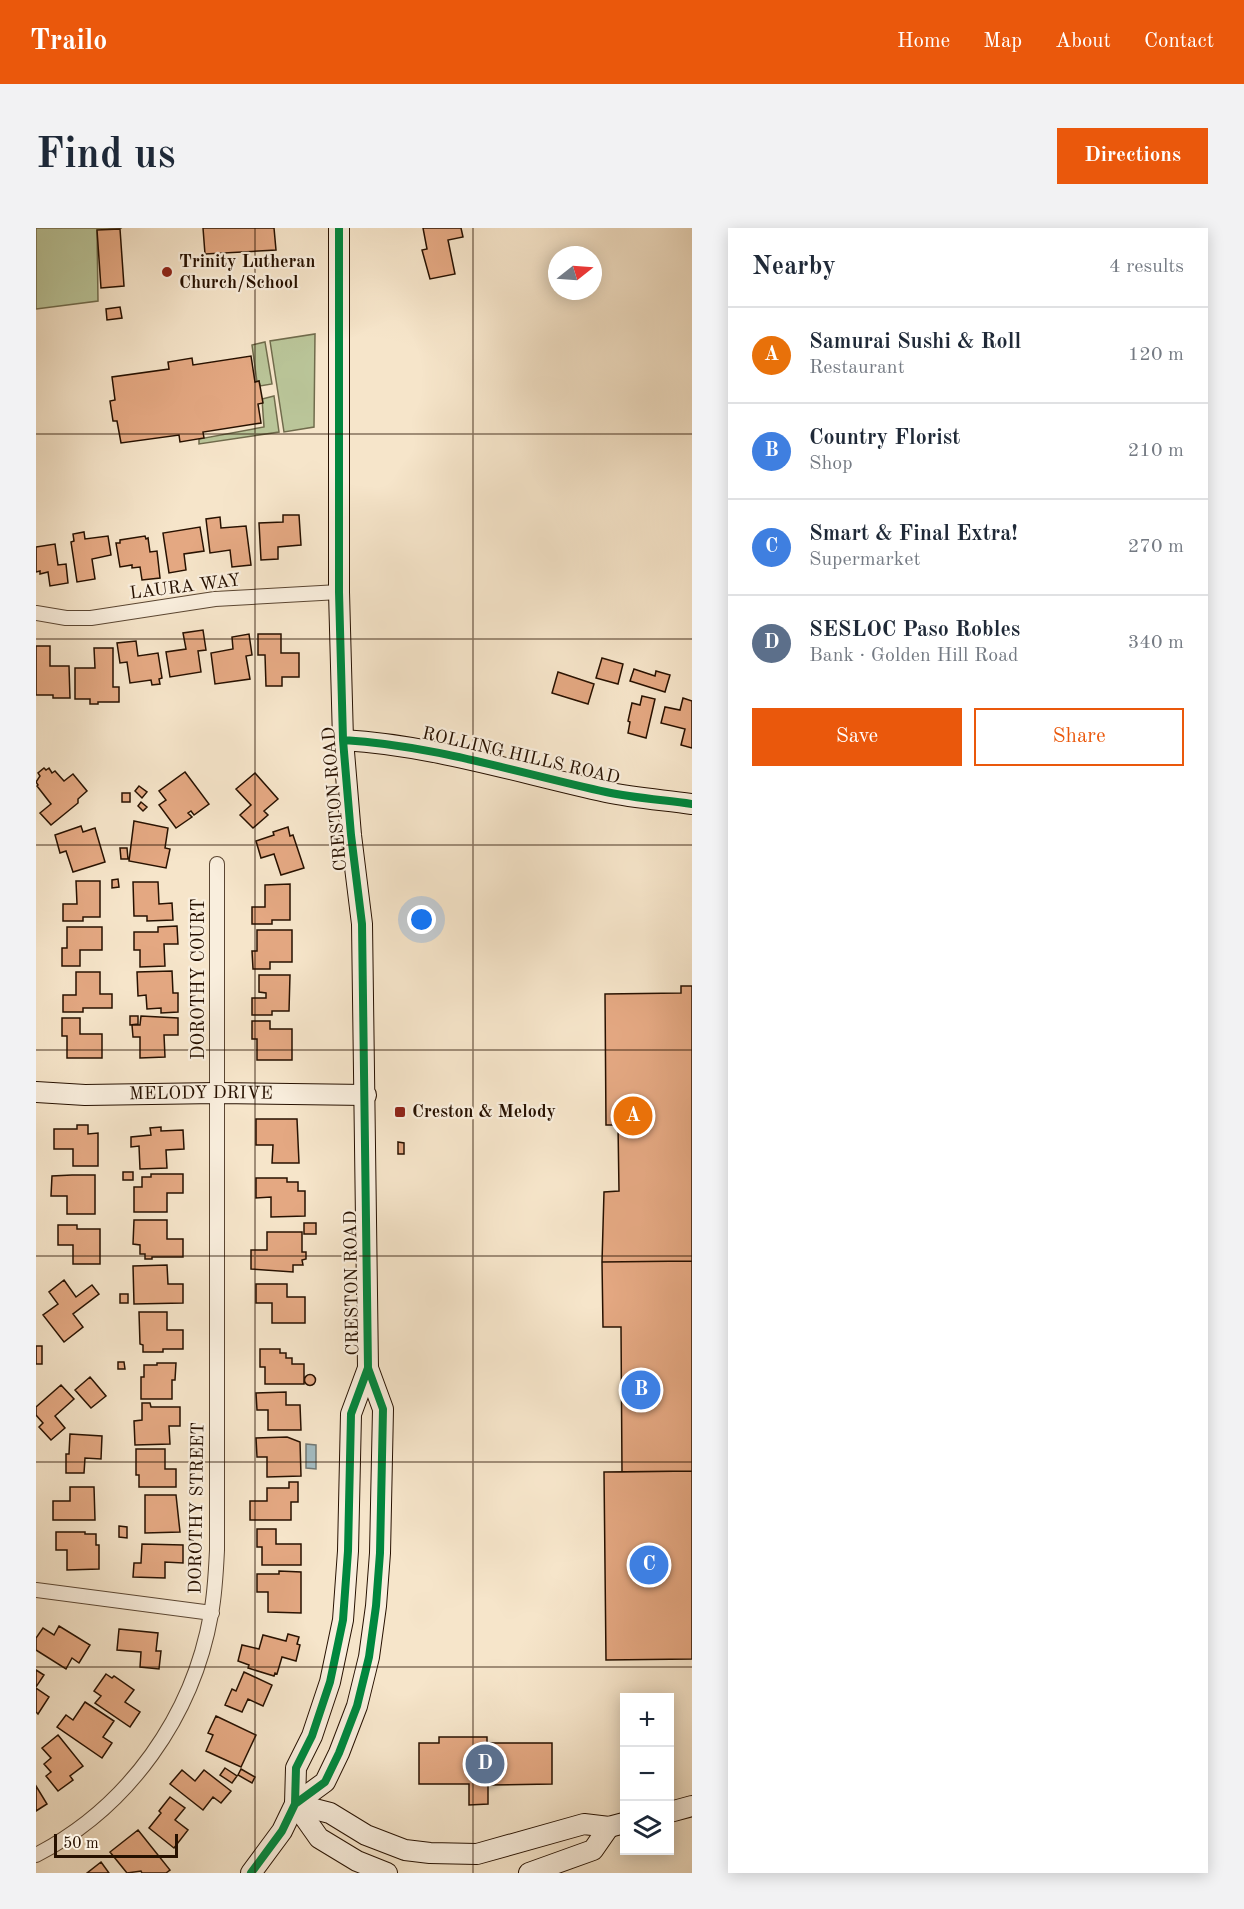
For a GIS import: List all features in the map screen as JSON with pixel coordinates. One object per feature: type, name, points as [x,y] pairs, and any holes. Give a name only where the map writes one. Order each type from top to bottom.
[{"type":"main road","name":"CRESTON ROAD","points":[[295,1804],[325,1782],[357,1706],[369,1657],[380,1553],[383,1409],[368,1368],[362,924],[351,835],[343,740],[339,592],[339,228]]},
{"type":"main road","name":"ROLLING HILLS ROAD","points":[[343,740],[384,742],[609,793],[692,804]]},
{"type":"main road","name":"MELODY DRIVE","points":[[36,1092],[85,1095],[217,1093],[366,1095]]},
{"type":"main road","name":"CRESTON ROAD","points":[[251,1873],[282,1832],[295,1804],[296,1768],[312,1736],[330,1682],[343,1620],[348,1551],[351,1414],[368,1368]]},
{"type":"main road","points":[[295,1804],[330,1813],[366,1835],[405,1850],[430,1853],[477,1854],[584,1824],[617,1825]]},
{"type":"main road","points":[[295,1804],[319,1838],[357,1861],[387,1873]]},
{"type":"main road","points":[[674,1811],[692,1806]]},
{"type":"main road","points":[[529,1873],[593,1850],[617,1825]]},
{"type":"street","name":"LAURA WAY","points":[[36,613],[66,618],[91,618],[214,599],[339,592]]},
{"type":"street","name":"DOROTHY COURT","points":[[217,864],[217,1093]]},
{"type":"street","name":"DOROTHY STREET","points":[[36,1855],[52,1847],[91,1819],[122,1791],[148,1761],[182,1707],[204,1647],[212,1613],[218,1550],[217,1093]]},
{"type":"street","points":[[36,1590],[212,1613]]},
{"type":"green space","points":[[36,228],[122,228],[97,231],[98,301],[36,309]]},
{"type":"green space","points":[[315,334],[314,427],[284,432],[270,341]]},
{"type":"green space","points":[[265,342],[272,384],[260,386],[259,381],[257,382],[252,345]]},
{"type":"green space","points":[[274,396],[279,432],[199,444],[199,439],[264,427],[262,399]]},
{"type":"water","points":[[306,1444],[316,1445],[316,1469],[306,1468]]},
{"type":"building","points":[[203,228],[274,228],[276,250],[205,254]]},
{"type":"building","points":[[423,228],[461,228],[463,237],[448,240],[455,274],[430,279],[422,250],[427,249]]},
{"type":"building","points":[[120,229],[124,286],[101,288],[97,230]]},
{"type":"building","points":[[120,307],[122,318],[107,320],[106,309]]},
{"type":"building","points":[[251,356],[255,382],[259,381],[263,403],[258,404],[261,423],[203,432],[204,438],[180,442],[179,435],[121,443],[117,421],[113,421],[110,401],[115,400],[112,377],[169,369],[168,362],[192,358],[193,365]]},
{"type":"building","points":[[283,515],[299,515],[301,545],[278,547],[278,559],[261,560],[259,523],[283,522]]},
{"type":"building","points":[[220,517],[221,528],[246,526],[251,565],[232,567],[230,550],[210,553],[206,519]]},
{"type":"building","points":[[200,527],[204,551],[184,554],[186,570],[169,573],[163,533]]},
{"type":"building","points":[[84,532],[85,539],[108,536],[111,555],[92,559],[95,579],[77,582],[71,542],[74,541],[73,534]]},
{"type":"building","points":[[145,536],[146,539],[148,538],[150,552],[157,551],[160,578],[142,580],[140,567],[132,568],[132,565],[120,567],[116,543],[120,543],[120,540]]},
{"type":"building","points":[[55,544],[58,565],[66,564],[68,583],[50,586],[48,572],[40,574],[40,571],[36,572],[36,547]]},
{"type":"building","points":[[203,630],[206,650],[198,651],[201,672],[170,677],[166,652],[186,649],[183,633]]},
{"type":"building","points":[[249,634],[252,655],[246,656],[250,679],[215,684],[211,653],[233,649],[232,637]]},
{"type":"building","points":[[258,634],[281,634],[281,653],[299,653],[299,677],[282,677],[282,686],[266,686],[265,655],[258,655]]},
{"type":"building","points":[[136,641],[138,656],[158,653],[162,678],[159,679],[160,684],[152,685],[151,680],[130,683],[127,662],[120,663],[117,643]]},
{"type":"building","points":[[36,646],[50,646],[50,666],[69,666],[70,698],[36,695]]},
{"type":"building","points":[[94,648],[113,648],[113,687],[119,687],[119,702],[90,704],[90,699],[75,699],[75,668],[95,668]]},
{"type":"building","points":[[602,658],[623,664],[618,684],[596,678]]},
{"type":"building","points":[[634,669],[655,676],[656,671],[670,675],[665,692],[630,681]]},
{"type":"building","points":[[558,672],[594,684],[588,704],[552,693]]},
{"type":"building","points":[[642,696],[655,699],[646,738],[628,733],[632,703],[640,705]]},
{"type":"building","points":[[683,698],[692,701],[692,748],[681,745],[685,729],[661,723],[665,707],[680,710]]},
{"type":"building","points":[[44,768],[46,770],[49,768],[52,773],[55,771],[64,781],[73,774],[87,791],[78,799],[78,803],[51,825],[40,813],[51,804],[36,782],[40,776],[38,773]]},
{"type":"building","points":[[185,772],[209,804],[194,815],[191,811],[188,813],[192,817],[176,828],[159,805],[166,800],[159,791]]},
{"type":"building","points":[[255,773],[278,799],[264,811],[268,815],[253,828],[240,815],[251,805],[236,789]]},
{"type":"building","points":[[139,786],[147,792],[142,798],[135,791]]},
{"type":"building","points":[[122,793],[130,793],[130,802],[122,802]]},
{"type":"building","points":[[141,802],[147,807],[143,811],[138,806]]},
{"type":"building","points":[[134,821],[168,828],[165,848],[170,849],[166,868],[129,861]]},
{"type":"building","points":[[81,826],[83,832],[95,828],[105,862],[73,872],[66,851],[60,853],[55,835]]},
{"type":"building","points":[[288,827],[304,868],[281,875],[274,854],[261,858],[256,841]]},
{"type":"building","points":[[120,848],[127,848],[128,859],[121,859]]},
{"type":"building","points":[[118,879],[119,887],[112,888],[112,880]]},
{"type":"building","points":[[76,881],[100,881],[100,917],[83,917],[83,921],[63,921],[63,904],[77,904]]},
{"type":"building","points":[[133,882],[158,882],[159,904],[172,903],[173,920],[147,921],[147,916],[134,916]]},
{"type":"building","points":[[290,884],[290,920],[272,920],[272,924],[252,924],[252,907],[265,907],[265,885]]},
{"type":"building","points":[[177,926],[178,944],[164,944],[165,966],[140,967],[140,950],[134,950],[134,932],[158,932],[158,927]]},
{"type":"building","points":[[67,927],[102,927],[102,950],[80,950],[80,966],[62,966],[62,948],[67,948]]},
{"type":"building","points":[[257,930],[292,930],[292,962],[270,962],[270,969],[253,969],[252,951],[257,951]]},
{"type":"building","points":[[172,971],[173,993],[178,993],[178,1012],[161,1013],[161,1008],[147,1009],[146,995],[138,996],[137,972]]},
{"type":"building","points":[[76,972],[100,972],[100,994],[112,994],[112,1008],[83,1008],[83,1012],[63,1012],[63,995],[76,995]]},
{"type":"building","points":[[259,975],[290,975],[289,1011],[272,1011],[272,1015],[252,1015],[252,998],[266,998],[266,993],[259,992]]},
{"type":"building","points":[[681,986],[692,986],[692,1261],[602,1262],[604,1192],[619,1191],[618,1125],[606,1125],[605,994],[681,993]]},
{"type":"building","points":[[130,1016],[138,1016],[138,1024],[130,1025]]},
{"type":"building","points":[[141,1016],[178,1018],[178,1035],[164,1035],[165,1057],[140,1058],[140,1037],[133,1037],[132,1025],[140,1025]]},
{"type":"building","points":[[62,1018],[80,1018],[80,1034],[102,1034],[102,1058],[67,1058],[67,1036],[62,1036]]},
{"type":"building","points":[[252,1021],[270,1021],[270,1029],[292,1029],[292,1060],[257,1060],[257,1039],[252,1039]]},
{"type":"building","points":[[256,1119],[297,1119],[299,1163],[272,1163],[273,1145],[256,1145]]},
{"type":"building","points":[[77,1125],[88,1125],[88,1134],[98,1133],[98,1166],[73,1166],[73,1149],[54,1149],[54,1129],[77,1129]]},
{"type":"building","points":[[161,1127],[161,1131],[183,1130],[184,1149],[166,1150],[167,1168],[140,1169],[139,1146],[131,1147],[131,1137],[151,1135],[150,1128]]},
{"type":"building","points":[[398,1142],[404,1143],[404,1154],[398,1154]]},
{"type":"building","points":[[123,1172],[133,1172],[133,1180],[123,1180]]},
{"type":"building","points":[[151,1174],[183,1174],[183,1193],[167,1193],[167,1212],[134,1212],[134,1187],[142,1187],[142,1177],[151,1177]]},
{"type":"building","points":[[95,1175],[95,1214],[67,1214],[67,1196],[51,1196],[52,1176]]},
{"type":"building","points":[[256,1178],[287,1178],[287,1182],[298,1182],[298,1191],[305,1191],[305,1216],[271,1217],[271,1197],[256,1198]]},
{"type":"building","points":[[134,1220],[167,1220],[167,1239],[183,1239],[183,1257],[145,1259],[145,1254],[140,1254],[140,1245],[133,1244]]},
{"type":"building","points":[[304,1223],[316,1223],[316,1234],[304,1234]]},
{"type":"building","points":[[58,1225],[77,1225],[77,1229],[100,1229],[100,1264],[73,1264],[73,1245],[58,1245]]},
{"type":"building","points":[[267,1232],[302,1232],[302,1252],[306,1252],[306,1259],[302,1260],[303,1265],[293,1265],[293,1272],[251,1269],[251,1250],[267,1250]]},
{"type":"building","points":[[692,1261],[692,1471],[622,1472],[621,1327],[603,1327],[602,1262]]},
{"type":"building","points":[[167,1265],[168,1284],[183,1284],[183,1303],[134,1304],[133,1266]]},
{"type":"building","points":[[64,1280],[76,1297],[92,1285],[99,1294],[73,1314],[83,1327],[64,1342],[43,1315],[58,1304],[49,1292]]},
{"type":"building","points":[[256,1284],[287,1284],[287,1297],[305,1297],[305,1323],[272,1323],[272,1303],[256,1303]]},
{"type":"building","points":[[120,1294],[128,1294],[128,1303],[120,1303]]},
{"type":"building","points":[[139,1312],[167,1312],[167,1330],[183,1330],[183,1349],[143,1352],[143,1345],[140,1344]]},
{"type":"building","points":[[36,1346],[42,1346],[42,1364],[36,1364]]},
{"type":"building","points":[[260,1349],[280,1349],[280,1353],[286,1353],[286,1358],[292,1358],[292,1364],[304,1364],[304,1384],[265,1384],[265,1367],[260,1367]]},
{"type":"building","points":[[118,1362],[124,1362],[125,1369],[118,1369]]},
{"type":"building","points":[[157,1363],[176,1363],[175,1380],[172,1380],[172,1399],[141,1399],[141,1377],[144,1377],[144,1365],[157,1365]]},
{"type":"building","points":[[310,1375],[314,1376],[314,1384],[310,1385],[306,1384],[305,1380],[306,1376]]},
{"type":"building","points":[[90,1377],[106,1396],[91,1408],[75,1390]]},
{"type":"building","points":[[61,1385],[74,1399],[55,1416],[65,1428],[51,1440],[39,1427],[43,1423],[36,1415],[36,1407]]},
{"type":"building","points":[[286,1392],[286,1405],[300,1405],[301,1430],[268,1430],[268,1410],[257,1410],[256,1393]]},
{"type":"building","points":[[142,1403],[150,1403],[151,1407],[180,1407],[180,1426],[169,1426],[170,1444],[135,1445],[134,1421],[142,1420]]},
{"type":"building","points":[[70,1434],[102,1436],[101,1459],[85,1458],[84,1473],[66,1473],[66,1454],[69,1454]]},
{"type":"building","points":[[287,1437],[300,1442],[301,1476],[267,1477],[267,1457],[257,1457],[256,1438]]},
{"type":"building","points":[[136,1449],[165,1449],[165,1469],[176,1469],[176,1487],[139,1487],[139,1475],[136,1475]]},
{"type":"building","points":[[692,1471],[692,1659],[606,1660],[604,1472]]},
{"type":"building","points":[[289,1482],[298,1482],[298,1502],[291,1502],[291,1520],[250,1520],[250,1501],[267,1501],[267,1488],[289,1488]]},
{"type":"building","points":[[70,1487],[94,1487],[95,1520],[53,1520],[53,1501],[70,1501]]},
{"type":"building","points":[[145,1495],[176,1495],[180,1532],[145,1533]]},
{"type":"building","points":[[119,1526],[127,1527],[127,1538],[119,1537]]},
{"type":"building","points":[[257,1529],[276,1529],[276,1544],[301,1544],[301,1565],[262,1565],[262,1547],[257,1547]]},
{"type":"building","points":[[56,1532],[96,1534],[96,1545],[99,1545],[99,1569],[67,1570],[67,1550],[56,1550]]},
{"type":"building","points":[[142,1544],[183,1545],[183,1563],[165,1562],[165,1578],[133,1577],[134,1563],[141,1563]]},
{"type":"building","points":[[279,1571],[301,1572],[301,1613],[268,1612],[268,1592],[257,1592],[257,1574],[279,1574]]},
{"type":"building","points":[[59,1626],[90,1645],[79,1663],[72,1658],[66,1669],[36,1650],[36,1638],[43,1628],[54,1635]]},
{"type":"building","points":[[119,1629],[158,1633],[156,1651],[161,1651],[159,1669],[140,1667],[141,1652],[117,1650]]},
{"type":"building","points":[[288,1634],[299,1637],[297,1644],[300,1645],[296,1661],[282,1657],[277,1674],[275,1673],[274,1676],[248,1668],[249,1665],[238,1661],[242,1645],[259,1649],[263,1635],[286,1641]]},
{"type":"building","points":[[36,1670],[44,1675],[36,1687]]},
{"type":"building","points":[[244,1672],[272,1685],[263,1706],[248,1699],[242,1712],[225,1705],[232,1689],[236,1691]]},
{"type":"building","points":[[106,1674],[112,1678],[114,1676],[134,1690],[125,1702],[140,1712],[130,1727],[95,1703],[101,1696],[94,1691]]},
{"type":"building","points":[[36,1688],[49,1697],[38,1714],[36,1712]]},
{"type":"building","points":[[85,1702],[114,1721],[103,1737],[112,1743],[102,1758],[57,1727],[66,1715],[73,1720]]},
{"type":"building","points":[[216,1716],[256,1735],[241,1767],[206,1751],[213,1735],[208,1733]]},
{"type":"building","points":[[58,1735],[83,1766],[70,1776],[73,1780],[58,1791],[46,1776],[51,1772],[44,1764],[51,1758],[42,1748]]},
{"type":"building","points":[[439,1737],[487,1737],[487,1743],[552,1743],[552,1784],[488,1785],[488,1804],[469,1805],[469,1784],[419,1784],[419,1743],[439,1743]]},
{"type":"building","points":[[225,1768],[237,1776],[232,1783],[220,1775]]},
{"type":"building","points":[[241,1769],[255,1777],[252,1783],[238,1775]]},
{"type":"building","points":[[182,1770],[195,1781],[204,1770],[231,1791],[221,1803],[213,1797],[203,1810],[170,1784]]},
{"type":"building","points":[[36,1786],[47,1804],[36,1811]]},
{"type":"building","points":[[170,1797],[185,1808],[175,1820],[188,1830],[174,1848],[149,1828]]},
{"type":"building","points":[[138,1830],[170,1870],[166,1873],[142,1873],[141,1871],[127,1873],[110,1852]]},
{"type":"building","points":[[101,1862],[109,1873],[87,1873]]},
{"type":"cycle path","points":[[295,1804],[325,1782],[357,1706],[369,1657],[380,1553],[383,1409],[368,1368],[362,924],[351,835],[343,740],[339,592],[339,228]]},
{"type":"cycle path","points":[[343,740],[442,754],[606,792],[692,804]]},
{"type":"cycle path","points":[[251,1873],[282,1831],[295,1804],[296,1768],[312,1736],[330,1682],[343,1620],[348,1551],[351,1414],[368,1368]]},
{"type":"place","name":"Trinity Lutheran Church/School","points":[[167,272]]},
{"type":"place","name":"Creston & Melody","points":[[400,1112]]},
{"type":"place","name":"Samurai Sushi & Roll","points":[[633,1116]]},
{"type":"place","name":"Country Florist","points":[[641,1390]]},
{"type":"place","name":"Smart & Final Extra!","points":[[649,1565]]},
{"type":"place","name":"SESLOC Paso Robles","points":[[485,1764]]}]
